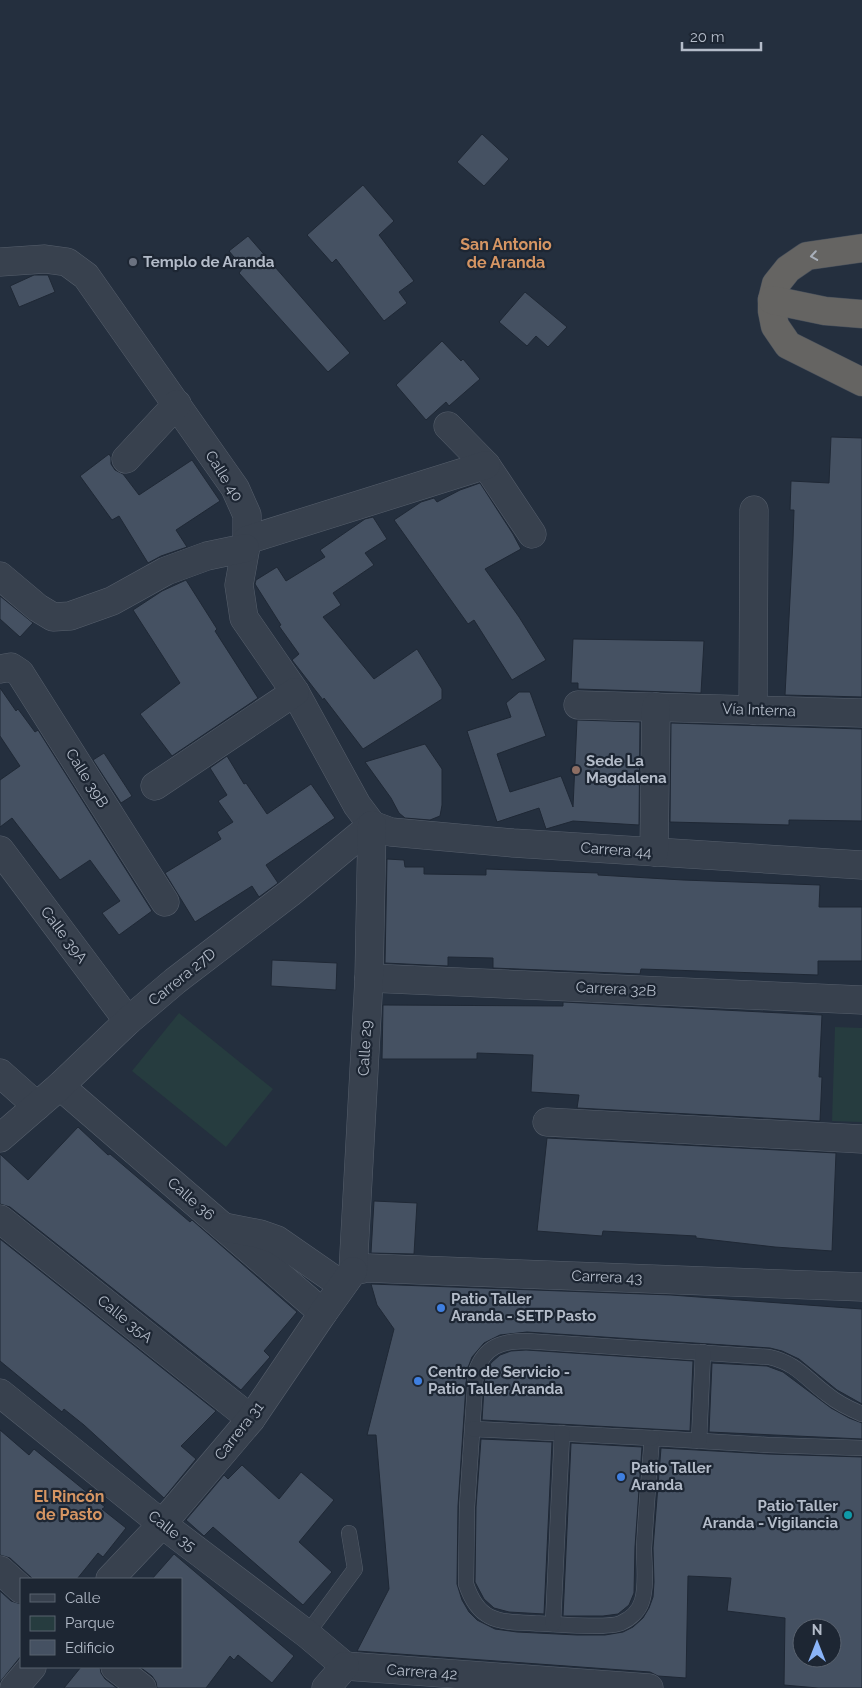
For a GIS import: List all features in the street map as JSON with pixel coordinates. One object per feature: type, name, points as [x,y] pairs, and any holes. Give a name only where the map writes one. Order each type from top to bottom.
[{"type":"highway","points":[[862,248],[807,256],[788,268],[776,284],[772,300],[775,326],[788,345],[862,382]]},
{"type":"highway","points":[[772,300],[825,311],[862,314]]},
{"type":"highway","points":[[788,345],[862,363]]},
{"type":"street","name":"Calle 40","points":[[0,262],[45,258],[67,262],[86,276],[235,488],[247,515],[246,544],[239,585],[244,618],[295,692],[357,805],[372,825]]},
{"type":"street","points":[[126,459],[176,404]]},
{"type":"street","points":[[448,426],[486,465],[532,534]]},
{"type":"street","points":[[0,576],[38,608],[53,617],[70,616],[112,601],[166,571],[207,556],[486,465]]},
{"type":"street","points":[[753,710],[754,510]]},
{"type":"street","name":"Calle 39B","points":[[0,669],[11,667],[20,672],[165,902]]},
{"type":"street","points":[[155,786],[295,692]]},
{"type":"street","name":"Vía Interna","points":[[578,705],[862,713]]},
{"type":"street","points":[[654,852],[656,707]]},
{"type":"street","name":"Carrera 44","points":[[372,825],[391,832],[513,843],[862,866]]},
{"type":"street","name":"Calle 29","points":[[348,1278],[369,978],[372,825]]},
{"type":"street","name":"Carrera 27D","points":[[0,1138],[60,1086],[128,1021],[175,981],[290,892],[372,825]]},
{"type":"street","name":"Calle 39A","points":[[0,850],[128,1021]]},
{"type":"street","name":"Carrera 32B","points":[[369,978],[862,1000]]},
{"type":"street","points":[[0,1073],[37,1106]]},
{"type":"street","name":"Calle 36","points":[[60,1086],[322,1312]]},
{"type":"street","points":[[547,1122],[862,1139]]},
{"type":"street","name":"Calle 35A","points":[[0,1219],[251,1419]]},
{"type":"street","points":[[223,1227],[260,1234],[277,1240],[348,1278]]},
{"type":"street","name":"Carrera 43","points":[[348,1278],[367,1268],[862,1287]]},
{"type":"street","name":"Carrera 31","points":[[111,1578],[162,1524],[251,1419],[322,1312],[348,1278]]},
{"type":"street","name":"Calle 35","points":[[0,1393],[162,1524],[307,1634],[345,1666]]},
{"type":"street","points":[[0,1570],[20,1588]]},
{"type":"street","points":[[326,1688],[345,1666]]},
{"type":"street","name":"Carrera 42","points":[[345,1666],[649,1688]]},
{"type":"street","points":[[14,1688],[31,1668]]},
{"type":"street","points":[[116,1668],[142,1688]]},
{"type":"lane","points":[[652,1438],[646,1515],[644,1588],[640,1606],[632,1616],[618,1624],[553,1624],[498,1621],[480,1610],[468,1592],[466,1584],[466,1544],[476,1379],[478,1364],[486,1352],[501,1344],[526,1341],[756,1355],[782,1360],[799,1369],[837,1402],[862,1414]]},
{"type":"lane","points":[[699,1441],[704,1352]]},
{"type":"lane","points":[[473,1429],[768,1446],[862,1448]]},
{"type":"lane","points":[[553,1624],[562,1433]]},
{"type":"lane","points":[[307,1634],[355,1569],[349,1532]]},
{"type":"green space","points":[[179,1013],[273,1089],[226,1147],[132,1071]]},
{"type":"green space","points":[[835,1027],[862,1028],[862,1122],[832,1121]]},
{"type":"building","points":[[482,134],[509,159],[484,186],[457,162]]},
{"type":"building","points":[[363,185],[394,221],[379,235],[414,281],[399,292],[407,303],[384,321],[336,259],[332,263],[307,235]]},
{"type":"building","points":[[248,236],[350,353],[328,372],[239,273],[243,268],[229,251]]},
{"type":"building","points":[[34,275],[48,275],[55,292],[19,307],[10,286]]},
{"type":"building","points":[[525,292],[567,327],[548,347],[536,336],[527,346],[499,322]]},
{"type":"building","points":[[442,341],[461,361],[463,359],[480,379],[449,406],[446,402],[426,420],[396,385]]},
{"type":"building","points":[[831,437],[862,438],[862,697],[785,695],[794,510],[790,510],[791,481],[829,483]]},
{"type":"building","points":[[109,454],[111,464],[115,470],[123,474],[139,495],[192,460],[220,501],[176,530],[187,547],[161,556],[148,563],[119,516],[112,520],[80,476]]},
{"type":"building","points":[[480,483],[521,549],[485,569],[519,617],[546,660],[512,680],[474,620],[468,624],[394,520],[421,502],[434,498],[437,502],[460,490]]},
{"type":"building","points":[[373,517],[387,539],[365,553],[374,565],[333,593],[341,605],[323,617],[374,679],[417,649],[442,689],[442,699],[363,749],[292,660],[299,654],[279,626],[281,625],[255,584],[256,580],[277,567],[286,581],[325,557],[320,550],[365,519]]},
{"type":"building","points":[[186,580],[217,629],[215,631],[258,698],[172,756],[140,714],[180,683],[133,610],[162,591]]},
{"type":"building","points":[[0,596],[33,623],[20,637],[0,619]]},
{"type":"building","points":[[573,639],[704,641],[701,693],[578,689],[578,683],[571,683]]},
{"type":"building","points":[[0,688],[16,711],[18,709],[35,732],[38,730],[152,911],[119,935],[102,913],[120,901],[90,860],[60,880],[12,818],[0,827],[0,780],[20,766],[0,736]]},
{"type":"building","points":[[519,692],[530,692],[546,736],[497,754],[510,792],[561,776],[573,807],[577,720],[640,722],[639,825],[573,821],[546,829],[539,808],[497,822],[467,731],[511,717],[506,703]]},
{"type":"building","points":[[671,723],[862,729],[862,821],[789,820],[789,825],[670,822]]},
{"type":"building","points":[[425,744],[442,769],[442,805],[440,816],[430,820],[405,818],[399,813],[391,798],[365,762]]},
{"type":"building","points":[[104,753],[132,796],[121,803],[93,760]]},
{"type":"building","points":[[227,756],[244,784],[246,783],[267,814],[311,784],[335,818],[266,865],[278,883],[259,897],[252,886],[195,922],[165,873],[221,839],[217,832],[233,822],[218,801],[227,795],[210,768]]},
{"type":"building","points":[[387,859],[404,860],[405,867],[424,867],[424,874],[486,875],[486,869],[598,873],[598,875],[683,880],[820,885],[819,907],[862,907],[862,961],[818,961],[818,975],[641,969],[640,974],[493,968],[493,958],[448,957],[448,966],[385,963]]},
{"type":"building","points":[[272,960],[337,963],[336,990],[271,986]]},
{"type":"building","points":[[563,1002],[822,1015],[819,1077],[822,1077],[820,1121],[577,1108],[579,1095],[531,1092],[533,1055],[477,1053],[477,1059],[382,1059],[383,1005],[563,1006]]},
{"type":"building","points":[[78,1127],[108,1155],[110,1154],[190,1222],[192,1220],[297,1312],[264,1351],[270,1357],[241,1390],[10,1207],[0,1204],[0,1154],[28,1180]]},
{"type":"building","points":[[547,1138],[836,1153],[832,1251],[775,1247],[696,1238],[696,1236],[603,1231],[602,1236],[537,1231]]},
{"type":"building","points":[[374,1201],[417,1203],[414,1254],[371,1253]]},
{"type":"building","points":[[0,1239],[216,1411],[181,1446],[196,1459],[164,1498],[84,1425],[64,1409],[62,1412],[0,1361]]},
{"type":"building","points":[[371,1284],[671,1295],[862,1309],[862,1404],[837,1390],[799,1359],[770,1348],[527,1332],[500,1335],[484,1343],[472,1357],[467,1370],[458,1506],[457,1584],[462,1600],[469,1612],[477,1620],[495,1629],[577,1635],[605,1635],[623,1632],[633,1627],[643,1618],[653,1597],[653,1548],[661,1448],[862,1457],[862,1688],[818,1688],[784,1685],[785,1618],[727,1611],[731,1578],[688,1576],[686,1678],[658,1676],[650,1672],[357,1651],[389,1589],[376,1435],[367,1435],[394,1329],[377,1305]]},
{"type":"building","points":[[526,1350],[693,1361],[690,1431],[482,1420],[485,1373],[488,1367],[500,1355],[511,1351]]},
{"type":"building","points":[[712,1363],[767,1366],[783,1372],[831,1408],[862,1423],[862,1439],[709,1432]]},
{"type":"building","points":[[0,1430],[29,1455],[34,1449],[105,1507],[102,1509],[126,1528],[103,1557],[98,1553],[78,1578],[32,1578],[10,1558],[0,1555]]},
{"type":"building","points":[[481,1439],[552,1442],[544,1614],[509,1612],[494,1608],[484,1599],[475,1582],[476,1507]]},
{"type":"building","points":[[571,1443],[642,1447],[635,1547],[634,1593],[629,1605],[618,1614],[563,1616]]},
{"type":"building","points":[[242,1465],[279,1499],[301,1472],[334,1500],[299,1542],[332,1572],[303,1605],[213,1527],[204,1536],[186,1520],[224,1475],[228,1479]]},
{"type":"building","points":[[174,1554],[294,1656],[272,1683],[238,1655],[234,1660],[230,1656],[206,1688],[157,1688],[152,1676],[141,1668],[182,1668],[182,1578],[153,1578]]},
{"type":"building","points":[[0,1591],[11,1601],[20,1604],[20,1657],[0,1682]]},
{"type":"building","points":[[80,1668],[100,1668],[105,1679],[117,1688],[64,1688]]},
{"type":"place","name":"Templo de Aranda","points":[[133,262]]},
{"type":"place","name":"Sede La Magdalena","points":[[576,770]]},
{"type":"place","name":"Patio Taller Aranda - SETP Pasto","points":[[441,1308]]},
{"type":"place","name":"Centro de Servicio - Patio Taller Aranda","points":[[418,1381]]},
{"type":"place","name":"Patio Taller Aranda","points":[[621,1477]]},
{"type":"place","name":"Patio Taller Aranda - Vigilancia","points":[[848,1515]]},
{"type":"district","name":"San Antonio de Aranda","points":[[506,253]]},
{"type":"district","name":"El Rincón de Pasto","points":[[69,1505]]}]
